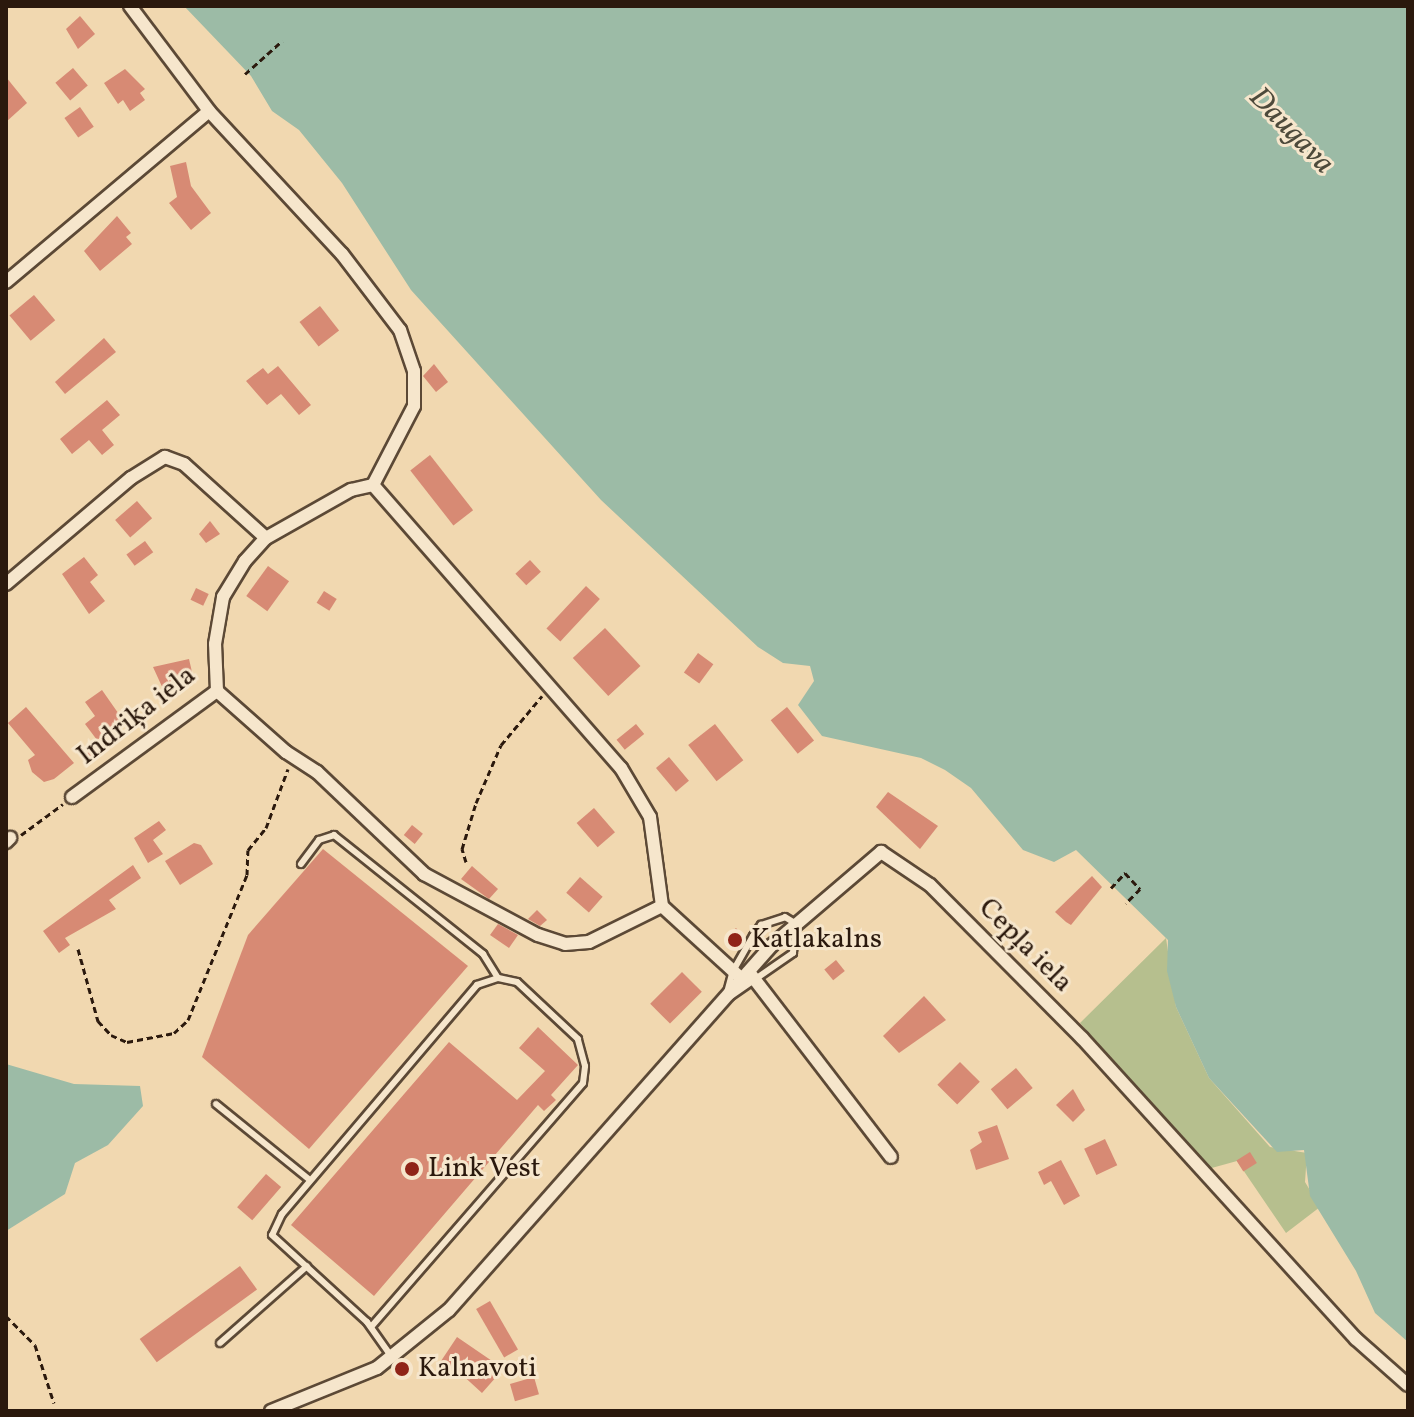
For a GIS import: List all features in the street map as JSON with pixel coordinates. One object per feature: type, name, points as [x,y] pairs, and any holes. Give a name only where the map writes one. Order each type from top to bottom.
[{"type":"street","points":[[130,6],[209,111],[342,254],[400,330],[414,371],[414,406],[373,485],[637,789],[654,829],[662,906],[745,975],[891,1157]]},
{"type":"street","points":[[6,282],[209,111]]},
{"type":"street","points":[[6,584],[131,478],[165,457],[184,464],[266,538]]},
{"type":"street","name":"Indriķa iela","points":[[72,797],[217,691],[215,644],[223,597],[266,538],[351,490],[373,485]]},
{"type":"street","points":[[217,691],[293,757],[317,772],[424,874],[538,935],[565,944],[589,942],[662,906]]},
{"type":"street","name":"Cepļa iela","points":[[796,924],[881,852],[930,885],[1123,1087],[1356,1339],[1408,1385]]},
{"type":"street","points":[[271,1411],[332,1389],[391,1357],[449,1310],[496,1263],[745,975],[796,924]]},
{"type":"lane","points":[[301,864],[319,840],[334,835],[483,954],[498,978]]},
{"type":"lane","points":[[785,917],[796,924],[793,953],[745,975],[761,925],[785,917]]},
{"type":"lane","points":[[371,1327],[583,1083],[585,1066],[578,1039],[517,982],[498,978],[477,985],[282,1214],[272,1235],[371,1327],[391,1357]]},
{"type":"lane","points":[[216,1104],[310,1180]]},
{"type":"lane","points":[[220,1343],[307,1266]]},
{"type":"path","points":[[245,74],[282,41]]},
{"type":"path","points":[[466,862],[462,849],[476,803],[501,745],[527,710],[551,689]]},
{"type":"path","points":[[78,949],[98,1021],[111,1035],[127,1042],[154,1040],[181,1027],[247,875],[248,850],[266,828],[293,757]]},
{"type":"path","points":[[8,840],[29,833],[72,797]]},
{"type":"path","points":[[1111,888],[1125,873],[1140,889],[1126,903]]},
{"type":"path","points":[[6,1316],[35,1345],[54,1403]]},
{"type":"shaded area","points":[[1166,938],[1176,1007],[1209,1078],[1270,1147],[1307,1153],[1305,1182],[1320,1207],[1286,1233],[1237,1161],[1208,1169],[1080,1023]]},
{"type":"water","name":"Daugava","points":[[184,6],[1408,6],[1408,1342],[1375,1313],[1356,1271],[1310,1196],[1304,1150],[1277,1152],[1209,1078],[1176,1007],[1167,971],[1168,940],[1076,850],[1054,862],[1023,850],[971,788],[945,770],[921,758],[822,736],[798,705],[814,681],[810,666],[783,663],[758,647],[601,500],[411,290],[342,183],[299,130],[272,111],[251,76]]},
{"type":"water","points":[[6,1064],[74,1084],[140,1086],[143,1106],[108,1145],[75,1163],[65,1194],[6,1231]]},
{"type":"building","points":[[80,16],[95,34],[78,49],[66,29]]},
{"type":"building","points":[[73,68],[88,86],[70,100],[55,83]]},
{"type":"building","points":[[125,69],[145,89],[140,93],[145,100],[130,111],[123,100],[118,104],[104,83]]},
{"type":"building","points":[[6,77],[27,103],[6,122]]},
{"type":"building","points":[[80,107],[94,127],[78,138],[64,118]]},
{"type":"building","points":[[186,162],[191,186],[211,213],[191,230],[169,203],[177,197],[170,166]]},
{"type":"building","points":[[117,216],[131,233],[126,237],[132,244],[100,271],[84,251]]},
{"type":"building","points":[[34,295],[55,320],[31,341],[9,316]]},
{"type":"building","points":[[320,306],[339,330],[319,346],[300,322]]},
{"type":"building","points":[[104,338],[116,352],[65,394],[55,382]]},
{"type":"building","points":[[434,364],[448,382],[436,392],[423,376]]},
{"type":"building","points":[[278,366],[311,405],[299,415],[281,394],[267,405],[246,381],[263,368],[268,374]]},
{"type":"building","points":[[107,400],[120,415],[102,430],[114,445],[102,455],[89,440],[72,454],[60,439]]},
{"type":"building","points":[[430,455],[473,510],[453,526],[410,470]]},
{"type":"building","points":[[137,501],[152,518],[130,537],[115,520]]},
{"type":"building","points":[[210,521],[220,534],[206,543],[199,534]]},
{"type":"building","points":[[145,541],[153,552],[135,566],[126,555]]},
{"type":"building","points":[[84,557],[98,575],[90,582],[105,601],[89,614],[62,574]]},
{"type":"building","points":[[530,560],[541,572],[526,585],[515,574]]},
{"type":"building","points":[[268,566],[289,581],[267,611],[246,596]]},
{"type":"building","points":[[586,586],[600,599],[560,641],[546,628]]},
{"type":"building","points":[[196,588],[209,594],[203,606],[191,600]]},
{"type":"building","points":[[324,591],[337,599],[329,611],[317,603]]},
{"type":"building","points":[[605,628],[640,666],[608,696],[573,658]]},
{"type":"building","points":[[698,653],[713,664],[699,684],[684,672]]},
{"type":"building","points":[[189,659],[192,672],[179,680],[180,687],[164,691],[153,667]]},
{"type":"building","points":[[102,690],[123,720],[97,740],[85,724],[95,716],[85,702]]},
{"type":"building","points":[[26,707],[74,763],[54,779],[44,782],[32,772],[28,760],[35,755],[8,723]]},
{"type":"building","points":[[787,707],[814,740],[798,754],[771,720]]},
{"type":"building","points":[[636,724],[644,734],[625,750],[617,740]]},
{"type":"building","points":[[715,724],[743,760],[717,781],[688,745]]},
{"type":"building","points":[[92,744],[100,756],[88,763],[80,752]]},
{"type":"building","points":[[669,757],[689,781],[676,792],[656,768]]},
{"type":"building","points":[[888,792],[938,826],[920,849],[876,807]]},
{"type":"building","points":[[594,808],[615,832],[598,847],[577,823]]},
{"type":"building","points":[[159,821],[166,830],[153,840],[163,854],[148,863],[134,838]]},
{"type":"building","points":[[412,825],[423,834],[415,844],[404,835]]},
{"type":"building","points":[[194,843],[201,845],[213,864],[180,885],[165,861]]},
{"type":"building","points":[[323,849],[468,966],[309,1149],[202,1057],[248,935]]},
{"type":"building","points":[[133,865],[141,878],[109,900],[116,909],[65,938],[70,945],[59,953],[43,931]]},
{"type":"building","points":[[472,866],[498,889],[489,899],[461,879]]},
{"type":"building","points":[[1092,876],[1102,887],[1071,925],[1055,912]]},
{"type":"building","points":[[580,877],[603,897],[589,913],[566,893]]},
{"type":"building","points":[[537,910],[547,920],[540,926],[528,919]]},
{"type":"building","points":[[498,924],[518,935],[509,948],[490,935]]},
{"type":"building","points":[[736,928],[744,937],[734,946],[726,937]]},
{"type":"building","points":[[836,960],[845,971],[833,980],[824,969]]},
{"type":"building","points":[[682,972],[702,992],[670,1024],[650,1004]]},
{"type":"building","points":[[924,996],[946,1020],[899,1053],[883,1036]]},
{"type":"building","name":"Link Vest","points":[[538,1027],[578,1065],[551,1095],[556,1100],[544,1111],[538,1105],[374,1296],[291,1225],[449,1042],[517,1100],[545,1071],[519,1048]]},
{"type":"building","points":[[960,1062],[980,1082],[957,1104],[937,1085]]},
{"type":"building","points":[[1016,1068],[1033,1088],[1007,1109],[991,1089]]},
{"type":"building","points":[[1073,1089],[1085,1110],[1073,1122],[1056,1105]]},
{"type":"building","points":[[997,1125],[1009,1159],[976,1170],[970,1150],[982,1142],[978,1132]]},
{"type":"building","points":[[1105,1139],[1117,1165],[1096,1175],[1084,1149]]},
{"type":"building","points":[[1250,1152],[1257,1163],[1243,1172],[1236,1160]]},
{"type":"building","points":[[1061,1160],[1080,1196],[1064,1205],[1051,1181],[1044,1185],[1038,1172]]},
{"type":"building","points":[[266,1174],[281,1187],[252,1220],[237,1207]]},
{"type":"building","points":[[240,1266],[257,1289],[157,1362],[140,1339]]},
{"type":"building","points":[[490,1301],[518,1349],[504,1357],[476,1309]]},
{"type":"building","points":[[457,1337],[495,1363],[488,1367],[497,1376],[482,1393],[459,1372],[456,1376],[439,1364]]},
{"type":"building","points":[[534,1377],[539,1394],[515,1401],[510,1384]]},
{"type":"place","name":"Katlakalns","points":[[735,940]]},
{"type":"place","name":"Link Vest","points":[[412,1169]]},
{"type":"place","name":"Kalnavoti","points":[[402,1369]]}]
